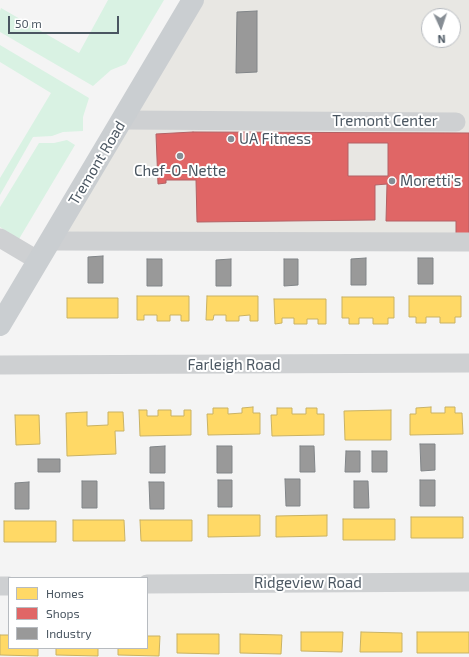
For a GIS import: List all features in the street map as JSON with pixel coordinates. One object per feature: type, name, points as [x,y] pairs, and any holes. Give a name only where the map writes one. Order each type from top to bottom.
[{"type":"main road","name":"Tremont Road","points":[[0,325],[193,0]]},
{"type":"street","name":"Tremont Center","points":[[123,120],[456,122]]},
{"type":"street","points":[[0,238],[39,261]]},
{"type":"street","points":[[51,241],[469,242]]},
{"type":"street","name":"Farleigh Road","points":[[0,365],[469,363]]},
{"type":"street","name":"Ridgeview Road","points":[[148,584],[469,582]]},
{"type":"shaded area","points":[[194,0],[469,0],[469,242],[51,241]]},
{"type":"green space","points":[[108,0],[164,0],[126,64],[111,70],[93,86],[0,32],[1,8],[79,53]]},
{"type":"green space","points":[[0,45],[89,98],[83,117],[83,131],[63,132],[52,136],[33,137],[0,195],[0,178],[51,93],[0,62]]},
{"type":"green space","points":[[67,140],[75,145],[19,239],[0,227],[0,207],[39,143],[54,143]]},
{"type":"building: Homes","points":[[137,296],[189,296],[189,321],[181,321],[181,315],[170,315],[170,321],[157,321],[157,315],[144,315],[144,320],[137,320]]},
{"type":"building: Homes","points":[[207,296],[258,296],[258,321],[250,321],[250,315],[239,316],[239,321],[226,321],[226,315],[214,315],[213,320],[206,320]]},
{"type":"building: Homes","points":[[409,296],[461,296],[461,317],[455,317],[455,323],[440,323],[440,317],[426,317],[426,323],[416,323],[416,317],[409,317]]},
{"type":"building: Homes","points":[[342,297],[394,297],[394,318],[388,318],[388,324],[373,324],[373,318],[359,318],[359,324],[349,324],[349,318],[342,318]]},
{"type":"building: Homes","points":[[67,298],[118,298],[118,318],[67,318]]},
{"type":"building: Homes","points":[[274,299],[326,299],[326,324],[318,324],[318,319],[307,319],[307,324],[294,324],[294,318],[282,318],[282,323],[275,324]]},
{"type":"building: Homes","points":[[253,407],[253,413],[260,413],[260,434],[208,435],[207,414],[213,414],[213,408],[228,408],[228,414],[242,413],[242,408]]},
{"type":"building: Homes","points":[[431,407],[431,413],[445,413],[445,407],[455,407],[455,413],[462,413],[463,434],[410,435],[410,414],[416,414],[416,408]]},
{"type":"building: Homes","points":[[277,408],[292,408],[292,414],[306,414],[306,408],[317,408],[317,414],[324,414],[324,435],[272,436],[271,415],[277,415]]},
{"type":"building: Homes","points":[[139,410],[147,410],[147,416],[158,416],[158,410],[171,410],[171,416],[184,416],[184,410],[191,410],[191,435],[140,436]]},
{"type":"building: Homes","points":[[391,410],[391,440],[345,440],[344,411]]},
{"type":"building: Homes","points":[[87,412],[87,426],[108,425],[108,412],[123,412],[124,431],[115,431],[116,454],[67,456],[66,413]]},
{"type":"building: Homes","points":[[15,415],[39,415],[40,444],[16,445]]},
{"type":"building: Homes","points":[[208,515],[260,515],[260,536],[208,537]]},
{"type":"building: Homes","points":[[327,515],[327,536],[276,537],[276,516]]},
{"type":"building: Homes","points":[[411,517],[463,517],[463,538],[411,538]]},
{"type":"building: Homes","points":[[343,519],[395,519],[395,540],[343,540]]},
{"type":"building: Homes","points":[[73,520],[124,520],[125,541],[73,541]]},
{"type":"building: Homes","points":[[140,520],[192,520],[192,541],[141,541]]},
{"type":"building: Homes","points":[[4,521],[56,521],[56,542],[4,542]]},
{"type":"building: Homes","points":[[301,632],[343,632],[342,652],[301,651]]},
{"type":"building: Homes","points":[[361,632],[402,633],[402,652],[360,652]]},
{"type":"building: Homes","points":[[417,632],[469,632],[469,653],[417,653]]},
{"type":"building: Homes","points":[[177,634],[219,634],[219,654],[177,653]]},
{"type":"building: Homes","points":[[240,634],[282,635],[281,654],[240,653]]},
{"type":"building: Homes","points":[[0,635],[8,635],[8,649],[38,649],[38,656],[0,655]]},
{"type":"building: Homes","points":[[148,636],[160,636],[159,656],[118,655],[118,649],[148,649]]},
{"type":"building: Homes","points":[[56,649],[98,649],[98,656],[56,655]]},
{"type":"building: Shops","points":[[193,132],[469,133],[469,241],[456,241],[456,221],[386,221],[387,184],[375,185],[375,220],[197,222],[196,180],[166,180],[166,183],[158,184],[156,134]],"holes":[[[348,143],[388,143],[388,176],[348,176]]]},
{"type":"building: Industry","points":[[257,11],[257,72],[236,73],[237,12]]},
{"type":"building: Industry","points":[[103,256],[103,283],[88,283],[88,257]]},
{"type":"building: Industry","points":[[366,258],[366,285],[351,285],[351,259]]},
{"type":"building: Industry","points":[[418,258],[433,258],[433,284],[418,284]]},
{"type":"building: Industry","points":[[147,259],[162,259],[162,286],[147,286]]},
{"type":"building: Industry","points":[[231,259],[231,286],[216,286],[216,260]]},
{"type":"building: Industry","points":[[284,259],[298,259],[298,285],[284,286]]},
{"type":"building: Industry","points":[[420,444],[435,444],[435,470],[421,471]]},
{"type":"building: Industry","points":[[165,446],[165,473],[150,473],[150,447]]},
{"type":"building: Industry","points":[[217,446],[232,446],[232,473],[217,473]]},
{"type":"building: Industry","points":[[300,446],[314,446],[315,472],[300,472]]},
{"type":"building: Industry","points":[[346,451],[360,451],[360,472],[345,472]]},
{"type":"building: Industry","points":[[372,451],[387,451],[387,472],[372,472]]},
{"type":"building: Industry","points":[[38,459],[60,459],[60,472],[38,472]]},
{"type":"building: Industry","points":[[285,479],[300,479],[300,506],[286,506]]},
{"type":"building: Industry","points":[[218,480],[232,480],[232,507],[218,507]]},
{"type":"building: Industry","points":[[420,480],[435,480],[435,506],[420,506]]},
{"type":"building: Industry","points":[[82,481],[97,481],[97,508],[82,508]]},
{"type":"building: Industry","points":[[354,481],[368,481],[369,508],[354,508]]},
{"type":"building: Industry","points":[[29,482],[29,509],[15,509],[15,483]]},
{"type":"building: Industry","points":[[149,482],[164,482],[164,509],[150,509]]},
{"type":"place","name":"UA Fitness","points":[[231,139]]},
{"type":"place","name":"Chef-O-Nette","points":[[180,156]]},
{"type":"place","name":"Moretti's","points":[[392,181]]}]
